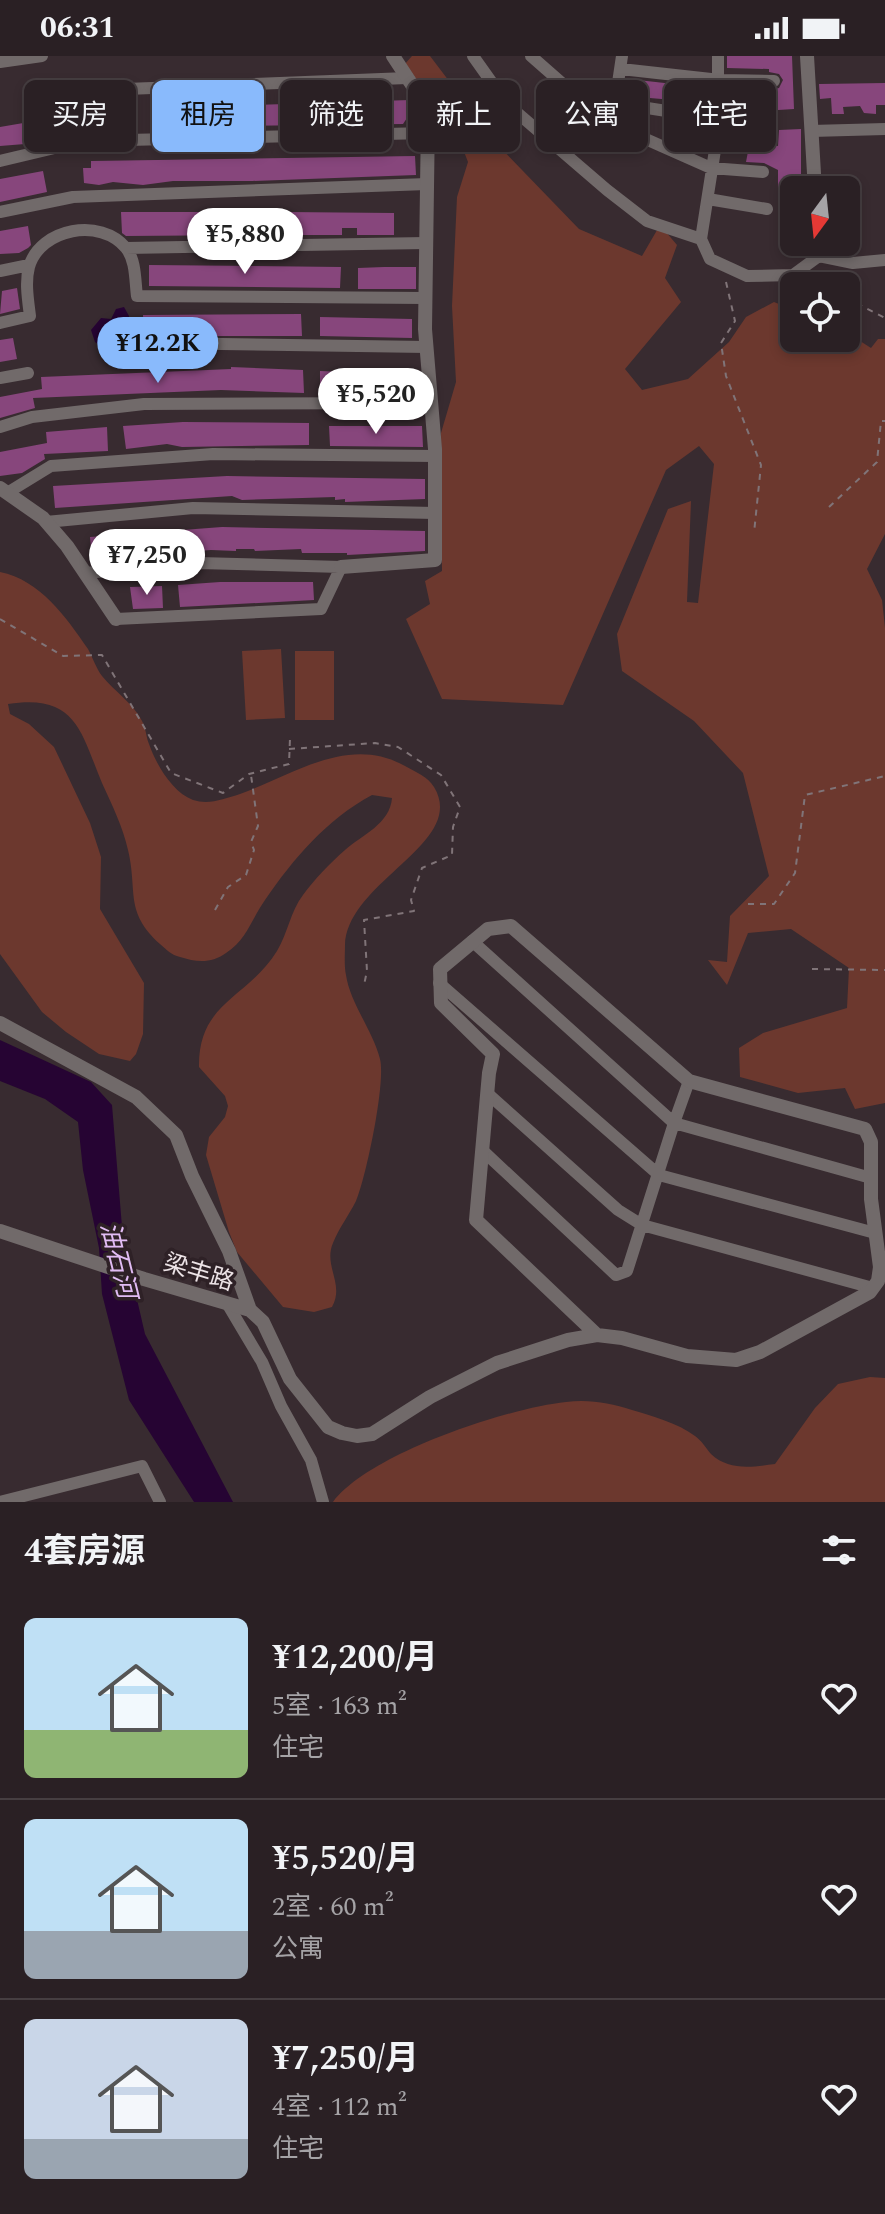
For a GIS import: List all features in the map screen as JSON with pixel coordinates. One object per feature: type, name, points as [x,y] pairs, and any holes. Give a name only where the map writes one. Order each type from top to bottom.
[{"type":"street","points":[[0,62],[42,56]]},
{"type":"street","points":[[393,56],[407,78]]},
{"type":"street","points":[[473,56],[507,104],[607,190],[647,221],[701,239]]},
{"type":"street","points":[[531,56],[558,80]]},
{"type":"street","points":[[622,63],[720,80],[718,56]]},
{"type":"street","points":[[807,56],[814,176]]},
{"type":"street","points":[[136,89],[407,78]]},
{"type":"street","points":[[811,131],[885,129]]},
{"type":"street","points":[[0,161],[84,141],[408,133]]},
{"type":"street","points":[[648,140],[711,168],[763,172]]},
{"type":"street","points":[[85,573],[199,563],[341,567],[435,560],[435,456],[426,298],[428,152]]},
{"type":"street","points":[[714,152],[701,239],[710,259],[747,276],[793,275],[811,256]]},
{"type":"street","points":[[0,212],[73,197],[427,184]]},
{"type":"street","points":[[708,199],[767,209]]},
{"type":"street","points":[[0,323],[30,316],[29,265],[45,242],[72,231],[108,233],[126,248],[133,266],[137,296],[426,298]]},
{"type":"street","points":[[126,248],[426,243]]},
{"type":"street","points":[[836,256],[853,263],[885,260]]},
{"type":"street","points":[[0,271],[29,265]]},
{"type":"street","points":[[152,343],[427,347]]},
{"type":"street","points":[[0,378],[28,373]]},
{"type":"street","points":[[0,427],[32,417],[144,404],[431,403]]},
{"type":"street","points":[[341,567],[321,609],[116,619],[46,522],[3,491],[51,466],[213,454],[435,456]]},
{"type":"street","points":[[46,522],[193,508],[435,513]]},
{"type":"street","points":[[0,1023],[136,1097],[176,1135],[192,1176],[229,1251],[250,1310],[263,1322],[290,1379],[328,1427],[357,1436],[372,1434],[430,1397],[497,1363],[568,1340],[597,1335],[622,1338],[687,1356],[736,1360],[760,1352],[873,1288],[878,1281],[880,1267],[871,1178],[871,1142],[865,1129],[689,1081],[511,926],[488,929],[472,941],[440,969],[439,983],[441,1003],[493,1054],[476,1220],[597,1335]]},
{"type":"street","points":[[472,941],[674,1123],[871,1178]]},
{"type":"street","points":[[439,983],[659,1175],[875,1233]]},
{"type":"street","points":[[482,1150],[616,1275],[627,1271],[689,1081]]},
{"type":"street","points":[[487,1093],[618,1210],[642,1225],[873,1288]]},
{"type":"street","name":"梁丰路","points":[[0,1231],[250,1310]]},
{"type":"street","points":[[228,1305],[262,1362],[281,1406],[311,1460],[323,1502]]},
{"type":"street","points":[[0,1502],[142,1466],[160,1502]]},
{"type":"path","points":[[722,265],[735,321],[721,343],[726,376],[761,465],[754,533]]},
{"type":"path","points":[[860,305],[885,318]]},
{"type":"path","points":[[829,507],[877,462],[881,421],[885,421]]},
{"type":"path","points":[[0,619],[63,656],[102,655],[171,773],[223,793],[251,773],[289,764],[290,738]]},
{"type":"path","points":[[289,749],[375,743],[398,747],[441,775],[460,807],[453,827],[452,855],[422,868],[411,900],[414,911],[364,920],[367,971],[364,985]]},
{"type":"path","points":[[215,910],[228,887],[246,875],[254,850],[251,842],[258,826],[251,773]]},
{"type":"path","points":[[748,904],[774,904],[795,873],[805,795],[885,776]]},
{"type":"path","points":[[812,969],[885,970]]},
{"type":"shaded area","points":[[412,56],[430,56],[448,80],[416,80],[404,65]]},
{"type":"shaded area","points":[[464,152],[505,152],[579,229],[642,256],[660,225],[677,245],[665,278],[681,302],[625,369],[642,390],[688,379],[729,342],[746,317],[774,302],[780,304],[780,352],[860,352],[860,341],[871,348],[878,339],[885,339],[885,534],[867,569],[882,600],[885,628],[885,1103],[855,1109],[845,1088],[798,1093],[740,1077],[739,1048],[763,1033],[847,1008],[849,968],[791,929],[748,933],[727,985],[708,960],[727,962],[730,916],[769,876],[743,773],[694,721],[622,671],[617,634],[668,509],[691,501],[687,602],[698,603],[714,464],[699,446],[666,470],[563,705],[442,699],[406,619],[430,604],[425,581],[442,571],[441,433],[456,382],[452,306],[457,197],[468,162]]},
{"type":"shaded area","points":[[0,572],[40,591],[61,613],[88,649],[102,676],[138,715],[160,768],[178,791],[193,800],[205,802],[222,799],[321,761],[363,754],[384,757],[405,766],[434,787],[440,807],[435,826],[421,845],[365,901],[351,922],[345,945],[348,986],[377,1048],[381,1071],[374,1130],[360,1189],[331,1251],[336,1291],[332,1307],[314,1312],[283,1307],[237,1252],[206,1155],[209,1137],[225,1117],[228,1106],[225,1096],[199,1067],[201,1045],[215,1014],[265,967],[277,951],[295,908],[307,889],[339,855],[381,822],[392,798],[372,795],[340,816],[312,841],[287,869],[233,948],[209,960],[186,959],[167,950],[141,921],[134,900],[131,865],[123,833],[88,748],[73,721],[63,711],[49,705],[31,702],[8,704],[10,714],[29,724],[54,747],[90,823],[101,857],[100,909],[144,983],[143,1034],[136,1054],[130,1061],[99,1054],[42,1012],[0,954]]},
{"type":"shaded area","points":[[281,649],[285,718],[246,720],[242,651]]},
{"type":"shaded area","points":[[295,651],[334,651],[334,720],[295,720]]},
{"type":"shaded area","points":[[870,1377],[885,1378],[885,1502],[333,1502],[351,1484],[376,1467],[441,1436],[510,1413],[575,1401],[616,1405],[673,1424],[695,1436],[711,1454],[725,1463],[741,1466],[775,1464],[815,1408],[838,1384]]},
{"type":"water","points":[[124,307],[129,316],[126,333],[117,346],[106,350],[95,342],[91,330],[101,318],[111,319],[116,309]]},
{"type":"water","name":"油石河","points":[[0,1040],[91,1082],[112,1105],[123,1239],[145,1334],[233,1502],[194,1502],[129,1400],[102,1294],[99,1248],[83,1170],[78,1122],[45,1099],[0,1081]]},
{"type":"building","points":[[727,56],[792,56],[794,109],[776,110],[776,89],[783,80],[779,74],[769,72],[769,69],[727,68]]},
{"type":"building","points":[[648,81],[664,83],[664,99],[648,98]]},
{"type":"building","points":[[885,83],[885,105],[876,105],[876,114],[864,113],[860,106],[843,107],[844,114],[832,114],[831,98],[820,99],[819,84]]},
{"type":"building","points":[[408,100],[408,118],[403,124],[392,124],[392,101]]},
{"type":"building","points":[[280,104],[280,125],[264,126],[264,105]]},
{"type":"building","points":[[24,123],[24,144],[0,146],[0,127]]},
{"type":"building","points":[[801,129],[801,176],[780,176],[778,235],[778,170],[764,163],[746,162],[748,152],[776,152],[779,130]]},
{"type":"building","points":[[415,156],[416,175],[173,181],[143,185],[84,183],[83,168],[91,168],[91,161]]},
{"type":"building","points":[[43,171],[47,192],[0,202],[0,179]]},
{"type":"building","points":[[121,212],[268,212],[269,235],[126,236],[122,233]]},
{"type":"building","points":[[286,212],[394,213],[394,235],[357,235],[357,228],[342,228],[342,235],[285,235]]},
{"type":"building","points":[[28,226],[31,245],[28,248],[19,253],[0,254],[0,231]]},
{"type":"building","points":[[149,265],[341,267],[340,288],[149,286]]},
{"type":"building","points":[[416,267],[416,289],[358,289],[358,268]]},
{"type":"building","points":[[17,288],[20,309],[0,314],[2,291]]},
{"type":"building","points":[[301,314],[302,336],[144,336],[143,315]]},
{"type":"building","points":[[320,317],[412,319],[412,338],[320,336]]},
{"type":"building","points":[[13,338],[17,359],[0,362],[0,340]]},
{"type":"building","points":[[231,367],[303,370],[304,393],[221,390],[33,398],[35,408],[0,418],[0,397],[42,389],[41,377]]},
{"type":"building","points":[[320,371],[367,373],[367,376],[399,376],[398,373],[416,372],[415,394],[320,393]]},
{"type":"building","points":[[183,422],[309,423],[309,445],[182,447],[167,444],[126,449],[123,426]]},
{"type":"building","points":[[329,426],[422,426],[423,447],[330,446]]},
{"type":"building","points":[[107,427],[108,451],[44,454],[45,459],[22,473],[0,476],[0,452],[47,443],[46,432]]},
{"type":"building","points":[[227,476],[425,479],[425,499],[345,502],[345,499],[335,500],[335,497],[242,500],[232,496],[55,508],[53,486]]},
{"type":"building","points":[[222,527],[425,531],[425,551],[347,555],[302,553],[301,549],[236,549],[92,559],[90,537]]},
{"type":"building","points":[[313,582],[314,600],[180,607],[178,585]]},
{"type":"building","points":[[162,586],[163,608],[133,609],[130,587]]}]
